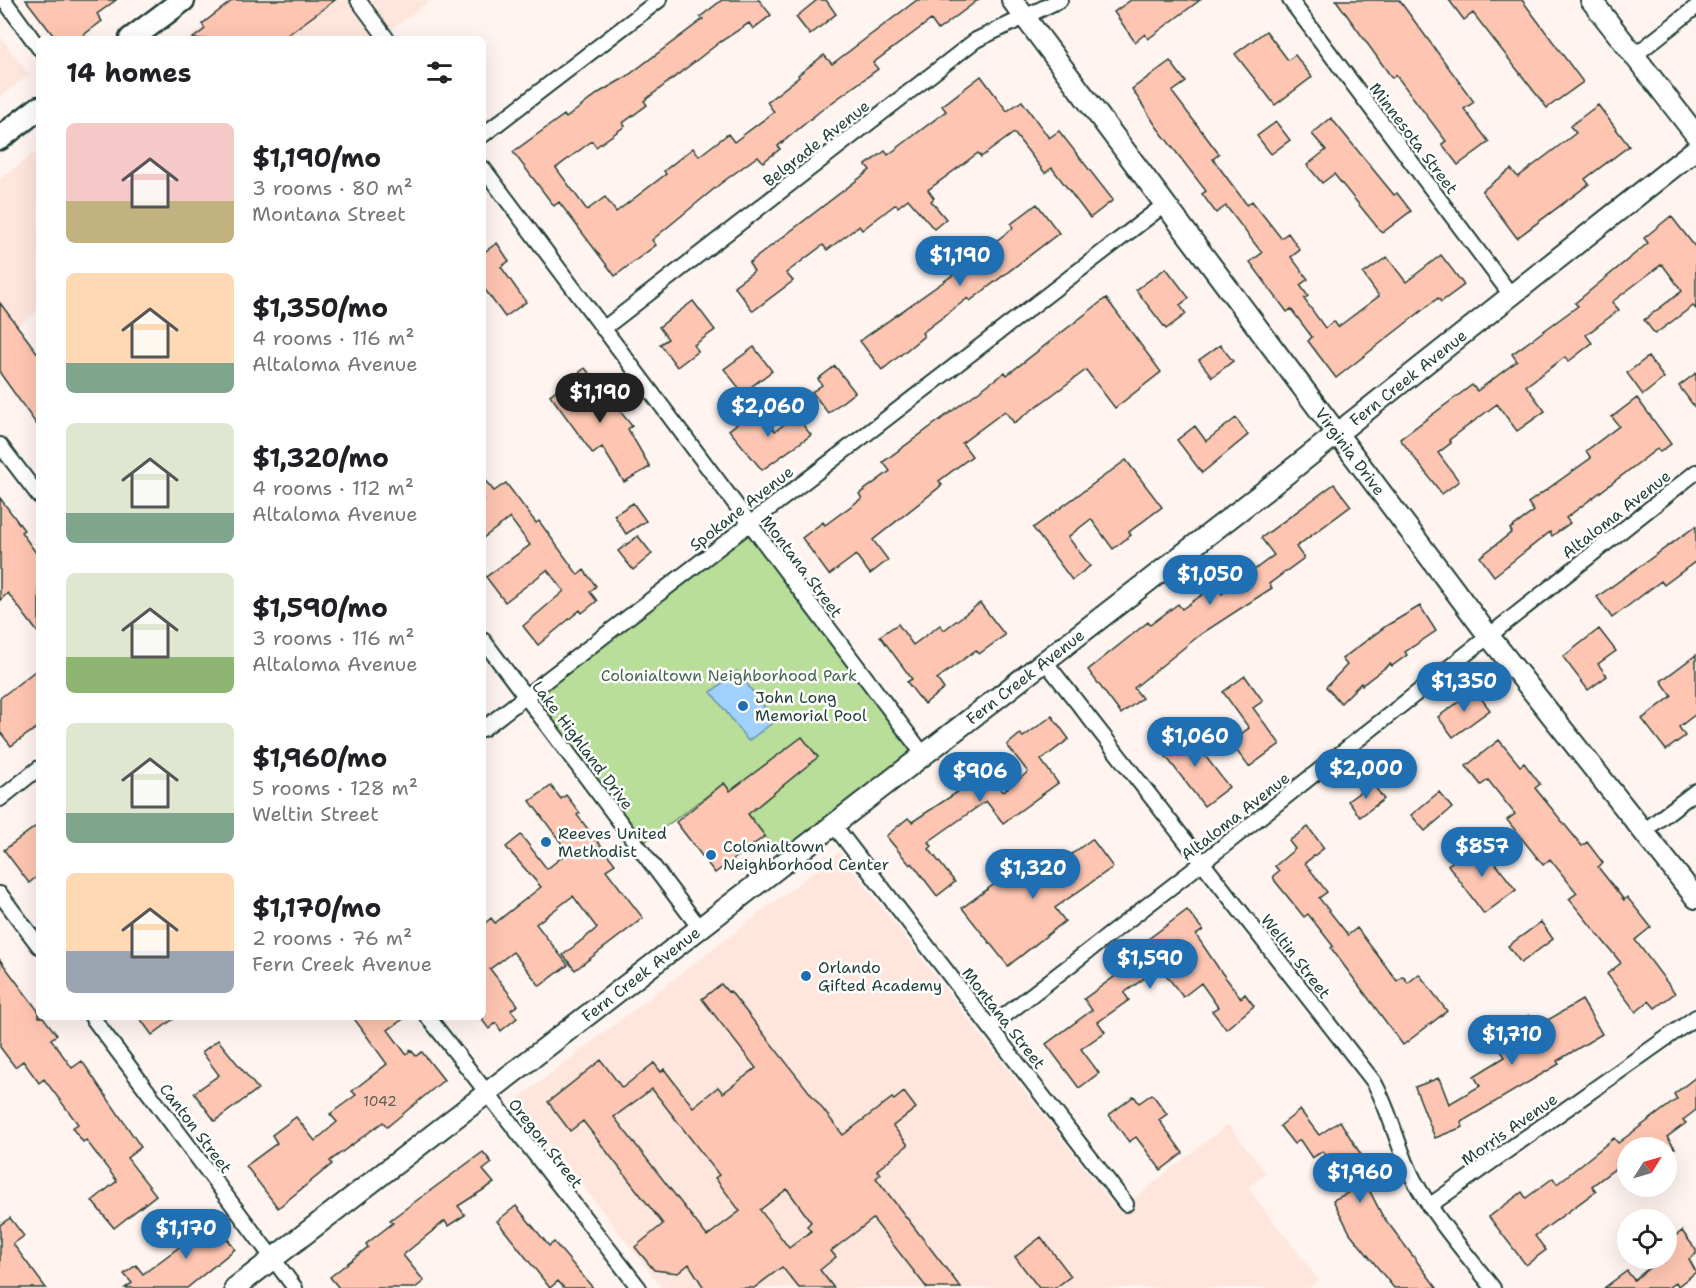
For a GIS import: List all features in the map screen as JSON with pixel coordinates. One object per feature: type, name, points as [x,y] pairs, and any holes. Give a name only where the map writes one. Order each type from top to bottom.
[{"type":"main road","points":[[135,36],[183,0]]},
{"type":"main road","points":[[0,138],[36,110]]},
{"type":"street","points":[[4,0],[36,44]]},
{"type":"street","points":[[358,0],[385,36]]},
{"type":"street","points":[[486,133],[660,0]]},
{"type":"street","name":"Virginia Drive","points":[[1012,0],[1488,635],[1696,898]]},
{"type":"street","name":"Belgrade Avenue","points":[[603,329],[976,40],[1060,0]]},
{"type":"street","name":"Minnesota Street","points":[[1290,0],[1511,295]]},
{"type":"street","points":[[1591,0],[1696,135]]},
{"type":"street","points":[[1634,56],[1696,7]]},
{"type":"street","name":"Fern Creek Avenue","points":[[235,1288],[1336,435],[1696,148]]},
{"type":"street","name":"Montana Street","points":[[486,172],[922,754]]},
{"type":"street","name":"Spokane Avenue","points":[[486,727],[1164,205]]},
{"type":"street","points":[[0,445],[33,477]]},
{"type":"street","name":"Altaloma Avenue","points":[[990,1027],[1202,863],[1696,472]]},
{"type":"street","name":"Lake Highland Drive","points":[[486,644],[699,927]]},
{"type":"street","name":"Weltin Street","points":[[1044,660],[1374,1082],[1413,1178],[1429,1206],[1493,1288]]},
{"type":"street","points":[[0,799],[36,770]]},
{"type":"street","points":[[1644,831],[1696,791]]},
{"type":"street","name":"Montana Street","points":[[833,824],[1126,1204]]},
{"type":"street","points":[[0,894],[36,942]]},
{"type":"street","name":"Morris Avenue","points":[[1429,1206],[1696,1017]]},
{"type":"street","name":"Canton Street","points":[[94,1020],[295,1288]]},
{"type":"street","name":"Oregon Street","points":[[430,1020],[639,1288]]},
{"type":"shaded area","points":[[239,0],[431,0],[383,36],[191,36]]},
{"type":"shaded area","points":[[0,36],[29,75],[0,97]]},
{"type":"shaded area","points":[[36,152],[36,312],[0,339],[0,179]]},
{"type":"shaded area","name":"Orlando Gifted Academy","points":[[839,852],[1118,1211],[1228,1124],[1266,1173],[1248,1188],[1319,1280],[1309,1288],[662,1288],[516,1100]]},
{"type":"green space","name":"Colonialtown Neighborhood Park","points":[[749,523],[923,754],[784,861],[724,783],[638,847],[525,697]]},
{"type":"water","name":"John Long Memorial Pool","points":[[737,671],[775,721],[748,741],[711,692]]},
{"type":"building","points":[[26,0],[116,0],[97,14],[102,21],[82,36],[54,36]]},
{"type":"building","points":[[233,0],[335,0],[286,36],[196,36],[205,29],[202,24]]},
{"type":"building","points":[[722,0],[759,0],[771,15],[753,29],[749,23],[720,42],[644,101],[647,105],[623,123],[625,126],[596,147],[592,141],[556,168],[587,210],[605,197],[616,212],[666,174],[664,171],[693,148],[699,156],[728,134],[734,142],[774,112],[767,102],[799,77],[798,75],[824,55],[832,64],[917,0],[978,0],[938,30],[931,20],[873,63],[878,69],[819,112],[778,146],[780,149],[763,162],[758,156],[720,184],[652,240],[656,245],[615,276],[559,202],[554,206],[513,152],[564,115],[566,118],[600,92],[626,77],[703,19],[700,17]]},
{"type":"building","points":[[817,0],[826,0],[836,14],[810,35],[796,17]]},
{"type":"building","points":[[1131,0],[1200,0],[1148,39],[1145,34],[1135,42],[1114,12]]},
{"type":"building","points":[[1336,0],[1399,0],[1474,102],[1464,109],[1489,142],[1458,165],[1442,144],[1446,141],[1396,75],[1392,78]]},
{"type":"building","points":[[1449,0],[1522,0],[1583,82],[1547,108],[1473,13],[1464,20]]},
{"type":"building","points":[[1266,31],[1288,60],[1295,55],[1312,77],[1275,105],[1235,54]]},
{"type":"building","points":[[1170,61],[1186,82],[1172,92],[1219,154],[1213,159],[1247,205],[1252,201],[1281,238],[1288,233],[1300,250],[1291,257],[1308,279],[1300,285],[1308,296],[1304,299],[1325,328],[1334,321],[1338,327],[1379,296],[1363,274],[1387,257],[1406,282],[1441,255],[1464,285],[1441,302],[1438,298],[1336,378],[1308,341],[1312,337],[1291,309],[1287,312],[1250,262],[1262,253],[1226,206],[1216,213],[1202,194],[1206,191],[1156,126],[1132,89]]},
{"type":"building","points":[[981,76],[1007,111],[1022,101],[1049,138],[1059,131],[1113,200],[1090,218],[1052,168],[1045,173],[1014,133],[981,157],[978,153],[928,190],[934,198],[931,201],[946,219],[934,229],[908,199],[898,207],[896,204],[862,230],[859,226],[827,250],[823,245],[786,273],[793,281],[753,311],[734,286],[754,271],[749,263],[870,170],[866,165],[885,151],[888,155],[946,111],[942,106]]},
{"type":"building","points":[[1598,105],[1629,146],[1585,179],[1589,184],[1517,238],[1482,191],[1511,169],[1518,177],[1576,133],[1570,126]]},
{"type":"building","points":[[1331,118],[1394,195],[1397,193],[1411,211],[1382,233],[1334,174],[1322,183],[1307,165],[1326,150],[1312,134]]},
{"type":"building","points":[[1276,122],[1290,140],[1271,154],[1257,136]]},
{"type":"building","points":[[1037,204],[1059,233],[970,301],[968,298],[922,333],[924,336],[882,370],[860,341],[981,255],[980,253],[1013,228],[1011,224]]},
{"type":"building","points":[[1671,216],[1696,248],[1696,309],[1693,306],[1655,334],[1644,320],[1682,291],[1662,264],[1612,302],[1619,310],[1586,335],[1592,343],[1568,362],[1565,357],[1526,386],[1545,411],[1517,431],[1497,404],[1449,440],[1451,443],[1438,453],[1459,481],[1442,494],[1400,439],[1472,385],[1477,391],[1517,361],[1512,354],[1578,306],[1575,303],[1648,243],[1644,238]]},
{"type":"building","points":[[497,243],[509,261],[501,267],[526,302],[505,317],[486,291],[486,251]]},
{"type":"building","points":[[1166,268],[1189,298],[1180,305],[1186,314],[1166,329],[1136,290]]},
{"type":"building","points":[[1106,298],[1161,372],[1115,408],[1086,370],[1014,423],[1005,411],[962,443],[972,456],[939,481],[942,485],[873,540],[888,560],[870,574],[856,555],[829,575],[802,538],[823,522],[825,525],[862,498],[859,494],[890,471],[883,462],[1005,372],[1007,375]]},
{"type":"building","points":[[693,301],[715,330],[694,345],[698,351],[677,367],[660,344],[668,339],[659,327]]},
{"type":"building","points":[[0,303],[36,351],[36,424],[0,373]]},
{"type":"building","points":[[1220,345],[1233,361],[1212,377],[1199,360]]},
{"type":"building","points":[[754,347],[772,371],[743,393],[724,369]]},
{"type":"building","points":[[1648,357],[1664,378],[1643,395],[1627,373]]},
{"type":"building","points":[[835,366],[855,392],[828,413],[812,392],[822,385],[818,379]]},
{"type":"building","points":[[585,368],[632,426],[628,429],[650,467],[624,482],[602,447],[593,454],[550,395]]},
{"type":"building","points":[[1696,373],[1696,409],[1679,386]]},
{"type":"building","points":[[1637,398],[1671,444],[1660,452],[1657,449],[1566,518],[1570,523],[1552,536],[1550,532],[1494,576],[1480,557],[1512,532],[1510,529],[1534,511],[1528,503],[1591,458],[1586,451],[1619,426],[1612,417]]},
{"type":"building","points":[[758,408],[775,431],[796,416],[811,435],[762,470],[729,430]]},
{"type":"building","points":[[1236,418],[1248,435],[1202,473],[1177,440],[1195,426],[1206,441]]},
{"type":"building","points":[[1126,460],[1162,507],[1129,532],[1131,535],[1113,549],[1091,519],[1068,537],[1090,566],[1072,580],[1033,528]]},
{"type":"building","points":[[486,482],[494,491],[506,483],[536,523],[539,521],[578,575],[584,570],[596,586],[590,592],[597,601],[582,613],[580,610],[538,645],[523,626],[564,591],[547,570],[505,602],[486,577],[530,545],[510,518],[486,536]]},
{"type":"building","points":[[1334,484],[1351,506],[1296,547],[1304,558],[1269,584],[1272,588],[1201,634],[1134,688],[1142,698],[1121,714],[1088,670],[1148,622],[1150,625],[1178,604],[1182,609],[1216,585],[1222,594],[1274,555],[1261,538]]},
{"type":"building","points":[[0,498],[24,530],[21,532],[36,553],[36,630],[8,593],[0,600]]},
{"type":"building","points":[[633,503],[646,521],[626,534],[614,515]]},
{"type":"building","points":[[1696,526],[1696,561],[1664,585],[1661,581],[1612,618],[1597,597]]},
{"type":"building","points":[[638,536],[652,554],[633,570],[618,551]]},
{"type":"building","points":[[980,603],[1005,635],[979,654],[976,650],[937,679],[944,689],[924,704],[907,682],[912,679],[880,636],[898,624],[913,645],[940,625],[944,630]]},
{"type":"building","points":[[1420,606],[1436,631],[1405,652],[1407,655],[1392,666],[1390,664],[1362,685],[1361,683],[1341,703],[1326,687],[1347,665],[1342,659],[1386,626]]},
{"type":"building","points":[[1599,629],[1616,651],[1598,664],[1607,676],[1588,690],[1563,657]]},
{"type":"building","points":[[1696,655],[1696,714],[1679,727],[1685,736],[1666,750],[1642,719],[1672,696],[1661,681]]},
{"type":"building","points":[[36,670],[36,728],[11,746],[0,732],[0,698]]},
{"type":"building","points":[[1245,676],[1263,701],[1253,708],[1280,744],[1249,767],[1230,742],[1249,728],[1223,692]]},
{"type":"building","points":[[1475,690],[1490,710],[1453,737],[1438,717]]},
{"type":"building","points":[[1052,716],[1069,739],[1041,760],[1058,783],[1003,823],[986,801],[928,842],[932,846],[929,849],[955,882],[937,896],[912,863],[910,865],[886,836],[908,818],[912,822],[988,772],[1003,792],[1028,772],[1007,745],[1020,734],[1023,737]]},
{"type":"building","points":[[1186,731],[1229,787],[1204,806],[1161,750]]},
{"type":"building","points":[[802,737],[818,757],[748,814],[765,836],[715,873],[676,822],[724,783],[730,791]]},
{"type":"building","points":[[1499,740],[1520,766],[1524,763],[1540,784],[1535,788],[1582,846],[1587,842],[1603,863],[1598,867],[1624,900],[1627,897],[1651,927],[1635,940],[1675,993],[1655,1008],[1649,1001],[1636,1012],[1607,974],[1621,963],[1569,899],[1577,893],[1550,859],[1543,865],[1507,820],[1515,814],[1488,780],[1481,785],[1466,766]]},
{"type":"building","points":[[1372,783],[1384,799],[1360,817],[1348,801]]},
{"type":"building","points":[[551,786],[561,799],[566,795],[580,813],[577,815],[615,864],[606,870],[643,918],[575,970],[563,955],[597,928],[573,896],[536,924],[568,965],[540,986],[513,952],[490,969],[518,1005],[511,1010],[517,1018],[501,1031],[496,1023],[489,1029],[483,1021],[486,1020],[486,922],[491,918],[495,923],[541,887],[506,847],[521,835],[547,869],[568,852],[530,801]]},
{"type":"building","points":[[1439,792],[1452,808],[1425,831],[1411,815]]},
{"type":"building","points":[[36,826],[36,877],[29,883],[4,850]]},
{"type":"building","points":[[1308,827],[1324,848],[1305,863],[1327,892],[1319,898],[1348,935],[1357,928],[1397,981],[1403,976],[1408,983],[1419,974],[1447,1011],[1403,1045],[1331,948],[1333,946],[1308,914],[1304,917],[1275,881],[1273,876],[1279,871],[1275,866],[1295,849],[1289,841]]},
{"type":"building","points":[[1092,839],[1113,867],[1055,908],[1065,921],[1008,966],[962,908],[1023,863],[1030,872],[1055,853],[1061,862]]},
{"type":"building","points":[[1479,842],[1516,890],[1484,914],[1448,865]]},
{"type":"building","points":[[1187,910],[1203,930],[1196,935],[1219,969],[1241,998],[1245,994],[1254,1006],[1226,1029],[1212,1011],[1218,1007],[1201,983],[1183,997],[1160,967],[1124,993],[1129,1000],[1098,1022],[1105,1032],[1081,1049],[1099,1073],[1079,1088],[1046,1044],[1092,1010],[1084,999],[1129,966],[1123,958]]},
{"type":"building","points":[[1541,922],[1553,939],[1521,963],[1508,946]]},
{"type":"building","points":[[0,960],[36,1008],[36,1020],[45,1020],[57,1035],[51,1039],[72,1068],[82,1061],[141,1147],[127,1158],[156,1195],[114,1228],[92,1201],[117,1181],[86,1140],[83,1142],[72,1128],[78,1124],[44,1079],[39,1083],[23,1061],[15,1067],[0,1047]]},
{"type":"building","points":[[721,984],[728,992],[730,991],[843,1135],[892,1098],[894,1100],[904,1092],[916,1108],[893,1126],[908,1145],[877,1170],[881,1174],[876,1178],[961,1288],[927,1288],[873,1219],[831,1251],[836,1257],[820,1270],[834,1288],[799,1288],[782,1267],[754,1288],[704,1288],[689,1264],[678,1273],[654,1270],[635,1247],[663,1224],[583,1121],[570,1131],[548,1102],[601,1060],[622,1088],[654,1063],[661,1072],[664,1069],[693,1107],[718,1087],[723,1093],[756,1068],[702,999]],"holes":[[[652,1089],[719,1175],[715,1178],[740,1211],[707,1236],[614,1117]],[[787,1189],[811,1222],[807,1226],[811,1231],[789,1248],[760,1210]]]},
{"type":"building","points":[[1582,1000],[1602,1034],[1557,1061],[1559,1064],[1461,1122],[1463,1127],[1435,1138],[1415,1087],[1439,1078],[1449,1104],[1480,1086],[1474,1076],[1505,1057],[1493,1038],[1529,1015],[1536,1027]]},
{"type":"building","points":[[141,1020],[172,1020],[152,1035]]},
{"type":"building","points":[[355,1020],[402,1020],[388,1030],[406,1054],[411,1050],[416,1056],[422,1052],[444,1080],[387,1127],[383,1122],[330,1161],[332,1164],[278,1208],[246,1166],[277,1143],[272,1135],[296,1117],[315,1141],[337,1122],[330,1114],[356,1095],[352,1091],[387,1064]]},
{"type":"building","points":[[218,1040],[258,1089],[215,1121],[194,1093],[219,1075],[202,1052]]},
{"type":"building","points":[[1696,1077],[1696,1110],[1683,1120],[1686,1123],[1667,1137],[1626,1137],[1677,1099],[1674,1094]]},
{"type":"building","points":[[1152,1094],[1167,1114],[1159,1120],[1183,1153],[1161,1170],[1136,1137],[1129,1142],[1109,1115],[1134,1096],[1139,1103]]},
{"type":"building","points":[[1300,1110],[1319,1135],[1340,1121],[1363,1158],[1355,1162],[1382,1215],[1437,1288],[1394,1288],[1350,1233],[1333,1200],[1350,1192],[1323,1151],[1312,1158],[1300,1140],[1294,1144],[1280,1126]]},
{"type":"building","points":[[1614,1138],[1617,1142],[1617,1167],[1592,1186],[1596,1191],[1535,1236],[1546,1250],[1526,1265],[1489,1217],[1522,1192],[1526,1198],[1553,1178],[1557,1184]]},
{"type":"building","points":[[483,1152],[492,1163],[483,1170],[494,1183],[458,1206],[465,1215],[448,1226],[445,1221],[403,1255],[424,1281],[415,1288],[339,1288],[330,1277],[368,1247],[366,1244],[393,1223],[390,1220]]},
{"type":"building","points":[[516,1206],[549,1246],[554,1242],[593,1288],[564,1288],[558,1281],[550,1288],[497,1221]]},
{"type":"building","points":[[209,1214],[235,1249],[187,1288],[125,1288],[132,1283],[124,1274],[136,1265],[143,1274],[194,1236],[189,1229]]},
{"type":"building","points":[[10,1218],[24,1236],[13,1244],[46,1288],[0,1288],[0,1225]]},
{"type":"building","points":[[1682,1231],[1696,1250],[1696,1254],[1689,1259],[1696,1272],[1678,1286],[1676,1282],[1668,1288],[1604,1288],[1627,1271],[1634,1280],[1648,1269],[1677,1269],[1677,1235]]},
{"type":"building","points":[[1041,1237],[1071,1276],[1055,1288],[1039,1288],[1015,1257]]},
{"type":"place","name":"John Long Memorial Pool","points":[[743,706]]},
{"type":"place","name":"Reeves United Methodist","points":[[546,842]]},
{"type":"place","name":"Colonialtown Neighborhood Center","points":[[711,855]]},
{"type":"place","name":"Orlando Gifted Academy","points":[[806,976]]}]
